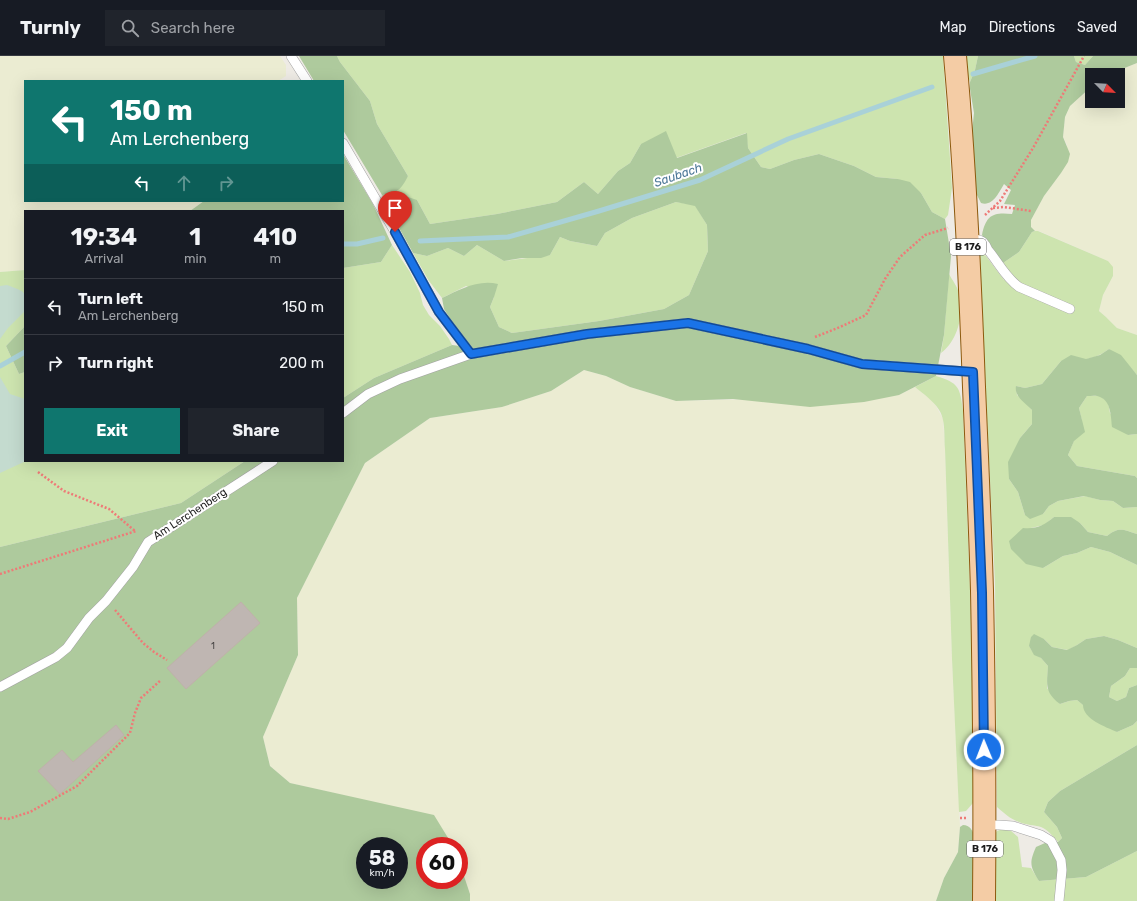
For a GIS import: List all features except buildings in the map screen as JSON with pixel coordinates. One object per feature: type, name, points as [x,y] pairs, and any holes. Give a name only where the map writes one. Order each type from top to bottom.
[{"type":"main road","name":"B 176","points":[[955,56],[967,230],[982,600],[984,901]]},
{"type":"lane","points":[[292,56],[306,80]]},
{"type":"lane","points":[[344,145],[395,232],[439,312],[471,354]]},
{"type":"lane","points":[[967,230],[976,239],[982,241],[1013,283],[1070,310]]},
{"type":"lane","points":[[344,412],[368,394],[400,378],[471,354],[587,334],[688,323],[808,349],[862,364],[973,372]]},
{"type":"lane","name":"Am Lerchenberg","points":[[0,687],[56,658],[67,648],[89,618],[106,601],[133,568],[148,542],[271,462]]},
{"type":"lane","points":[[984,825],[1013,826],[1041,835],[1051,841],[1061,860],[1062,870],[1058,901]]},
{"type":"path","points":[[808,349],[813,338],[866,315],[884,279],[900,256],[925,235],[967,230],[1000,200],[1033,148],[1084,56]]},
{"type":"path","points":[[992,208],[1004,207],[1031,211]]},
{"type":"path","points":[[0,574],[136,531],[109,509],[64,491],[38,472]]},
{"type":"path","points":[[106,601],[126,621],[143,642],[154,652],[167,660]]},
{"type":"path","points":[[0,818],[8,819],[30,812],[77,786],[130,733],[135,713],[141,698],[161,680]]},
{"type":"green space","points":[[0,56],[280,56],[286,65],[286,76],[280,80],[24,80],[24,202],[203,202],[191,210],[24,210],[24,270],[0,272]]},
{"type":"green space","points":[[299,56],[337,56],[370,101],[377,124],[408,176],[401,188],[395,192],[382,195],[344,132],[344,80],[313,80]]},
{"type":"green space","points":[[337,56],[943,56],[952,188],[948,215],[945,219],[932,212],[921,193],[898,179],[876,177],[854,166],[819,154],[794,160],[770,169],[761,167],[748,148],[746,133],[676,158],[641,144],[630,163],[618,171],[598,194],[584,182],[557,202],[497,214],[430,224],[417,200],[397,207],[393,217],[382,195],[393,193],[408,176],[377,124],[370,101]]},
{"type":"green space","points":[[965,56],[978,56],[975,70],[970,82],[966,70]]},
{"type":"green space","points":[[978,56],[1074,56],[1076,62],[1085,65],[1093,56],[1137,56],[1137,63],[1124,68],[1085,68],[1085,92],[1070,106],[1065,117],[1063,137],[1070,154],[1068,162],[1044,196],[1031,220],[1031,227],[1035,231],[1032,232],[1019,252],[1003,263],[982,235],[986,223],[991,216],[995,214],[1012,214],[1015,205],[1004,204],[1011,190],[1004,184],[998,195],[992,201],[985,204],[981,203],[975,191],[972,132],[974,113],[970,82],[975,70]]},
{"type":"green space","points":[[1074,56],[1093,56],[1085,65],[1076,62]]},
{"type":"green space","points":[[1137,63],[1137,335],[1117,328],[1099,311],[1103,295],[1113,276],[1108,261],[1031,228],[1031,220],[1044,196],[1061,173],[1067,145],[1063,137],[1065,117],[1070,106],[1085,92],[1085,108],[1125,108],[1124,68]]},
{"type":"green space","points":[[666,131],[677,158],[747,133],[748,148],[761,167],[770,169],[794,160],[819,154],[854,166],[876,177],[898,179],[910,182],[921,193],[932,212],[945,219],[951,256],[944,335],[936,376],[899,395],[864,402],[810,407],[733,399],[676,401],[630,387],[606,376],[584,370],[551,391],[502,407],[430,418],[365,463],[297,598],[298,655],[263,737],[270,766],[290,783],[434,815],[447,837],[416,837],[416,889],[468,888],[470,901],[0,901],[0,547],[181,503],[243,462],[344,462],[344,397],[374,378],[452,345],[468,347],[444,309],[442,298],[469,286],[483,283],[498,284],[490,307],[499,327],[512,333],[599,321],[664,309],[689,295],[708,251],[707,225],[695,206],[676,202],[632,218],[605,233],[597,246],[570,241],[560,237],[550,255],[541,258],[522,258],[504,261],[477,245],[464,256],[448,248],[427,256],[413,253],[393,217],[397,207],[408,197],[417,200],[430,224],[497,214],[557,202],[584,182],[598,194],[618,171],[630,163],[641,144]]},
{"type":"green space","points":[[344,156],[373,204],[392,245],[381,262],[344,268],[344,210],[191,210],[203,202],[344,202]]},
{"type":"green space","points":[[676,202],[695,205],[707,225],[708,251],[689,295],[664,309],[599,321],[512,333],[499,327],[490,307],[494,297],[466,286],[442,298],[429,281],[413,253],[427,256],[448,248],[464,256],[477,245],[504,261],[550,255],[560,237],[570,241],[597,246],[605,233],[632,218]]},
{"type":"green space","points":[[1035,231],[1108,261],[1113,267],[1113,276],[1103,295],[1099,311],[1117,328],[1137,335],[1137,375],[1109,349],[1092,358],[1061,361],[1042,384],[1025,388],[1016,386],[1017,395],[1032,410],[1032,424],[1020,438],[1009,479],[1018,492],[1025,515],[1043,514],[1049,506],[1058,501],[1085,496],[1100,500],[1113,501],[1123,508],[1137,507],[1137,534],[1122,530],[1115,531],[1107,536],[1088,532],[1080,523],[1062,517],[1054,517],[1044,525],[1031,528],[1043,568],[1063,556],[1077,553],[1091,547],[1110,552],[1137,565],[1137,648],[1104,636],[1086,639],[1068,650],[1052,647],[1044,639],[1029,646],[1034,654],[1041,658],[1048,666],[1047,688],[1060,704],[1077,700],[1117,732],[1133,725],[1137,721],[1137,745],[1060,791],[1048,802],[1044,812],[1057,827],[1062,838],[1058,842],[1044,828],[1016,821],[1007,816],[997,807],[995,583],[979,254],[986,256],[1004,280],[1012,275],[1003,263],[1019,252],[1032,232]]},
{"type":"green space","points":[[392,245],[410,272],[420,293],[423,305],[429,315],[440,326],[452,345],[374,378],[344,397],[344,268],[381,262]]},
{"type":"green space","points":[[24,270],[24,327],[6,346],[19,374],[24,372],[24,462],[243,462],[181,503],[0,547],[0,272]]},
{"type":"green space","points":[[949,274],[958,291],[961,302],[961,310],[955,335],[947,348],[941,353],[944,335]]},
{"type":"green space","points":[[7,285],[24,293],[24,312],[8,328],[0,339],[0,286]]},
{"type":"green space","points":[[24,327],[24,372],[19,374],[6,346]]},
{"type":"green space","points":[[1109,349],[1121,355],[1137,375],[1137,434],[1128,435],[1112,427],[1110,410],[1104,399],[1099,396],[1087,396],[1079,408],[1085,432],[1074,441],[1068,455],[1077,466],[1135,476],[1137,478],[1137,507],[1123,508],[1113,501],[1100,500],[1084,496],[1058,501],[1049,506],[1043,514],[1030,519],[1025,515],[1018,492],[1009,479],[1008,462],[1020,438],[1032,424],[1032,410],[1018,396],[1016,386],[1025,388],[1042,384],[1061,361],[1071,355],[1086,359],[1100,355]]},
{"type":"green space","points":[[584,370],[606,376],[630,387],[676,401],[899,395],[915,387],[936,406],[943,419],[945,449],[952,659],[960,827],[958,852],[944,878],[936,901],[470,901],[468,888],[468,837],[447,837],[434,816],[290,783],[270,766],[263,737],[298,655],[297,598],[365,463],[430,418],[502,407],[551,391]]},
{"type":"green space","points":[[936,376],[950,381],[957,387],[961,396],[963,411],[973,664],[973,803],[966,811],[959,812],[944,427],[942,415],[939,410],[915,387]]},
{"type":"green space","points":[[0,377],[10,394],[24,399],[24,462],[0,473]]},
{"type":"green space","points":[[1087,396],[1100,396],[1108,402],[1110,413],[1128,435],[1137,434],[1137,478],[1135,476],[1077,466],[1068,455],[1082,421],[1079,408]]},
{"type":"green space","points":[[1054,517],[1071,517],[1080,523],[1088,532],[1107,536],[1118,530],[1125,530],[1137,534],[1137,565],[1110,552],[1091,547],[1077,553],[1063,556],[1043,568],[1026,564],[1011,549],[1009,541],[1023,528],[1040,526]]},
{"type":"green space","points":[[1034,634],[1044,639],[1052,647],[1067,650],[1086,639],[1104,636],[1137,648],[1137,668],[1130,668],[1125,676],[1111,686],[1109,697],[1117,701],[1126,697],[1129,688],[1137,685],[1137,721],[1133,725],[1117,732],[1101,725],[1091,718],[1084,710],[1083,705],[1077,700],[1060,704],[1055,700],[1051,696],[1048,687],[1048,666],[1041,658],[1034,655],[1029,646],[1031,637]]},
{"type":"green space","points":[[1130,668],[1137,668],[1137,685],[1129,688],[1126,697],[1117,701],[1109,697],[1111,686],[1125,676]]},
{"type":"green space","points":[[1137,745],[1137,851],[1086,877],[1039,881],[1032,868],[1032,857],[1036,847],[1045,843],[1058,842],[1062,838],[1057,827],[1044,812],[1048,802],[1060,791]]},
{"type":"green space","points":[[963,825],[969,827],[975,836],[974,901],[936,901],[944,878],[958,852],[960,827]]},
{"type":"green space","points":[[1003,829],[1010,830],[1018,837],[1022,867],[1031,868],[1039,881],[1086,877],[1137,851],[1137,901],[995,901],[994,836],[997,831]]},
{"type":"waterway","name":"Saubach","points":[[973,74],[1035,56]]},
{"type":"waterway","name":"Saubach","points":[[420,241],[508,237],[599,211],[700,180],[788,139],[932,87]]},
{"type":"waterway","name":"Saubach","points":[[344,244],[357,244],[383,238]]},
{"type":"waterway","name":"Saubach","points":[[0,366],[24,353]]},
{"type":"route","points":[[395,232],[439,312],[471,354],[587,334],[688,323],[808,349],[862,364],[973,372],[982,593],[984,750]]}]
